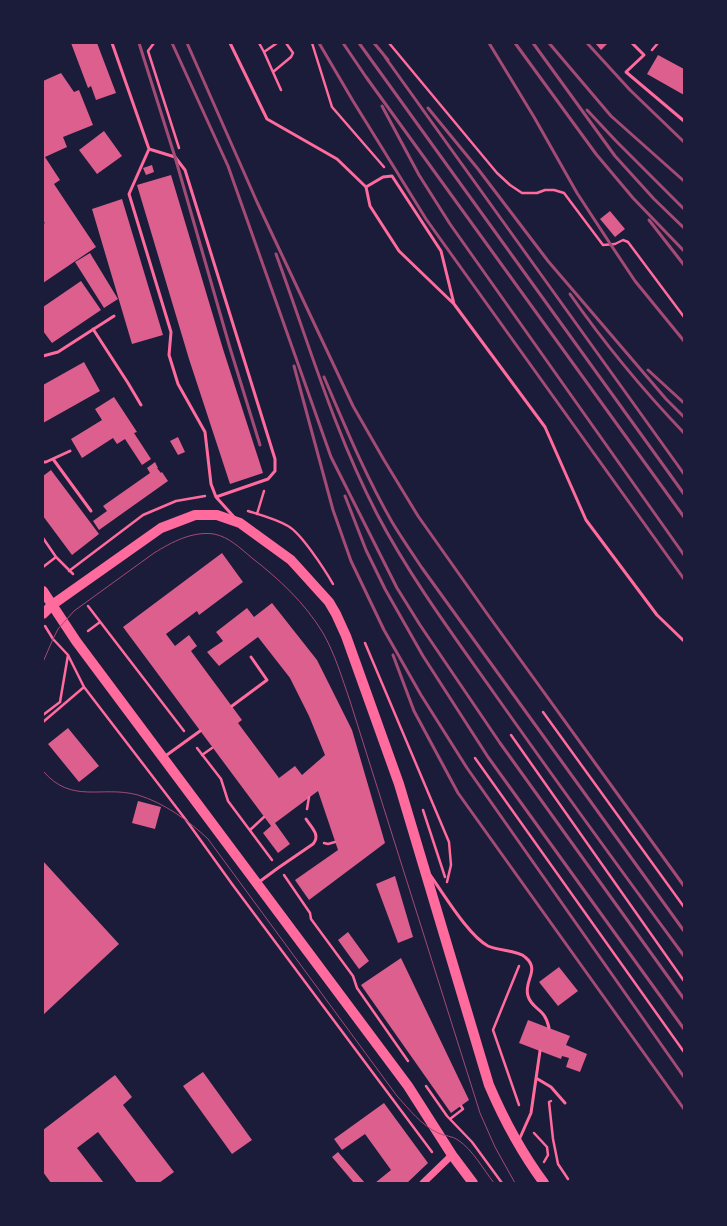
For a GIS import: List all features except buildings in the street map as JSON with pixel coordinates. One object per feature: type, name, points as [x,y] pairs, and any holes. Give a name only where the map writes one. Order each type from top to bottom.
[{"type":"main road","points":[[43,614],[52,605],[161,528],[195,515],[217,515],[240,523],[291,560],[329,602],[346,636],[399,784],[490,1085],[501,1114],[517,1144],[544,1183]]},
{"type":"main road","points":[[43,591],[76,641],[408,1086],[452,1155],[473,1183]]},
{"type":"street","points":[[424,1183],[452,1155]]},
{"type":"lane","points":[[112,43],[148,149],[129,194],[171,332],[169,355],[178,384],[204,432],[211,484],[216,497],[240,523]]},
{"type":"lane","points":[[230,43],[267,119],[337,159],[366,187],[370,206],[399,251],[454,304],[545,427],[586,520],[657,615],[684,641]]},
{"type":"lane","points":[[632,43],[644,55],[626,72],[684,120]]},
{"type":"lane","points":[[148,149],[175,157],[186,170],[275,459],[275,471],[268,479],[216,497]]},
{"type":"lane","points":[[366,187],[383,177],[392,176],[441,251],[454,304]]},
{"type":"lane","points":[[43,356],[58,352],[114,316]]},
{"type":"lane","points":[[93,329],[141,405]]},
{"type":"lane","points":[[43,462],[70,452]]},
{"type":"lane","points":[[53,459],[91,511]]},
{"type":"lane","points":[[232,706],[267,680],[251,658]]},
{"type":"lane","points":[[163,758],[200,731]]},
{"type":"lane","points":[[256,884],[313,844],[316,840],[316,834],[306,820]]},
{"type":"lane","points":[[424,866],[474,936],[488,946],[524,955],[530,962],[533,970],[527,990],[528,997],[533,1005],[543,1012],[549,1028]]},
{"type":"lane","points":[[517,1144],[531,1113],[540,1051]]},
{"type":"lane","points":[[536,1078],[550,1087],[565,1102]]},
{"type":"path","points":[[154,43],[148,51],[186,170]]},
{"type":"path","points":[[259,43],[281,90]]},
{"type":"path","points":[[264,52],[277,43]]},
{"type":"path","points":[[273,72],[291,58],[293,53],[286,43]]},
{"type":"path","points":[[312,43],[332,107],[392,176]]},
{"type":"path","points":[[389,43],[498,173],[510,185],[522,193],[537,193],[545,190],[554,190],[564,193],[603,245],[615,244],[623,240],[628,242],[684,318]]},
{"type":"path","points":[[257,514],[268,479]]},
{"type":"path","points":[[69,572],[143,515],[176,501],[205,496]]},
{"type":"path","points":[[43,538],[56,558],[76,577]]},
{"type":"path","points":[[43,567],[56,558]]},
{"type":"path","points":[[88,606],[185,732]]},
{"type":"path","points":[[43,622],[53,639],[68,655],[84,687],[186,820],[432,1153]]},
{"type":"path","points":[[88,631],[100,622]]},
{"type":"path","points":[[43,715],[60,702],[68,655]]},
{"type":"path","points":[[43,722],[84,687]]},
{"type":"path","points":[[543,712],[684,907]]},
{"type":"path","points":[[511,735],[684,981]]},
{"type":"path","points":[[197,748],[221,779],[228,801],[310,912],[311,919],[353,976],[358,988],[411,1065]]},
{"type":"path","points":[[202,755],[212,748]]},
{"type":"path","points":[[475,758],[684,1052]]},
{"type":"path","points":[[250,830],[264,817]]},
{"type":"path","points":[[328,844],[335,842]]},
{"type":"path","points":[[441,864],[447,883]]},
{"type":"path","points":[[519,1105],[492,1030],[520,964]]},
{"type":"path","points":[[425,1084],[450,1119],[472,1142],[502,1183]]},
{"type":"path","points":[[558,1096],[549,1102],[558,1164],[568,1179]]},
{"type":"path","points":[[450,1119],[463,1109],[461,1106]]},
{"type":"path","points":[[546,1160],[548,1156],[547,1147]]},
{"type":"tram line","points":[[43,662],[58,629],[74,611],[154,553],[182,538],[198,534],[219,535],[239,547],[291,592],[316,622],[323,633],[338,666],[480,1113],[495,1147],[515,1183]]},
{"type":"tram line","points":[[43,771],[65,788],[76,791],[124,792],[148,798],[175,813],[208,839],[397,1096],[426,1126],[438,1133],[456,1139],[463,1144],[473,1154],[494,1183]]},
{"type":"railway","points":[[139,43],[175,157],[230,348],[260,445]]},
{"type":"railway","points":[[172,43],[228,166],[331,457],[397,588],[420,625],[500,743],[684,999]]},
{"type":"railway","points":[[187,43],[257,202],[353,406],[384,460],[418,516],[684,886]]},
{"type":"railway","points":[[319,43],[426,219],[684,579]]},
{"type":"railway","points":[[343,43],[684,517]]},
{"type":"railway","points":[[359,43],[684,494]]},
{"type":"railway","points":[[374,43],[388,60]]},
{"type":"railway","points":[[489,43],[534,117],[577,193],[611,245],[635,281],[684,341]]},
{"type":"railway","points":[[515,43],[596,154],[633,198],[684,251]]},
{"type":"railway","points":[[533,43],[615,156],[654,199],[684,228]]},
{"type":"railway","points":[[549,43],[611,116],[684,181]]},
{"type":"railway","points":[[587,43],[630,90],[684,142]]},
{"type":"railway","points":[[385,57],[684,474]]},
{"type":"railway","points":[[382,106],[419,175],[450,224],[684,555]]},
{"type":"railway","points":[[428,108],[478,169],[548,261],[666,399],[684,417]]},
{"type":"railway","points":[[587,110],[684,209]]},
{"type":"railway","points":[[649,220],[684,265]]},
{"type":"railway","points":[[276,254],[322,386],[348,451],[377,514],[403,560],[432,605],[564,792],[684,956]]},
{"type":"railway","points":[[570,294],[624,366],[684,433]]},
{"type":"railway","points":[[294,366],[333,510],[351,561],[384,630],[421,695],[467,768],[684,1077]]},
{"type":"railway","points":[[648,370],[684,403]]},
{"type":"railway","points":[[324,377],[364,468],[382,504],[403,539],[422,568],[684,931]]},
{"type":"railway","points":[[345,496],[366,550],[385,589],[423,656],[488,757],[684,1029]]},
{"type":"railway","points":[[393,655],[414,711],[458,793],[684,1109]]}]
